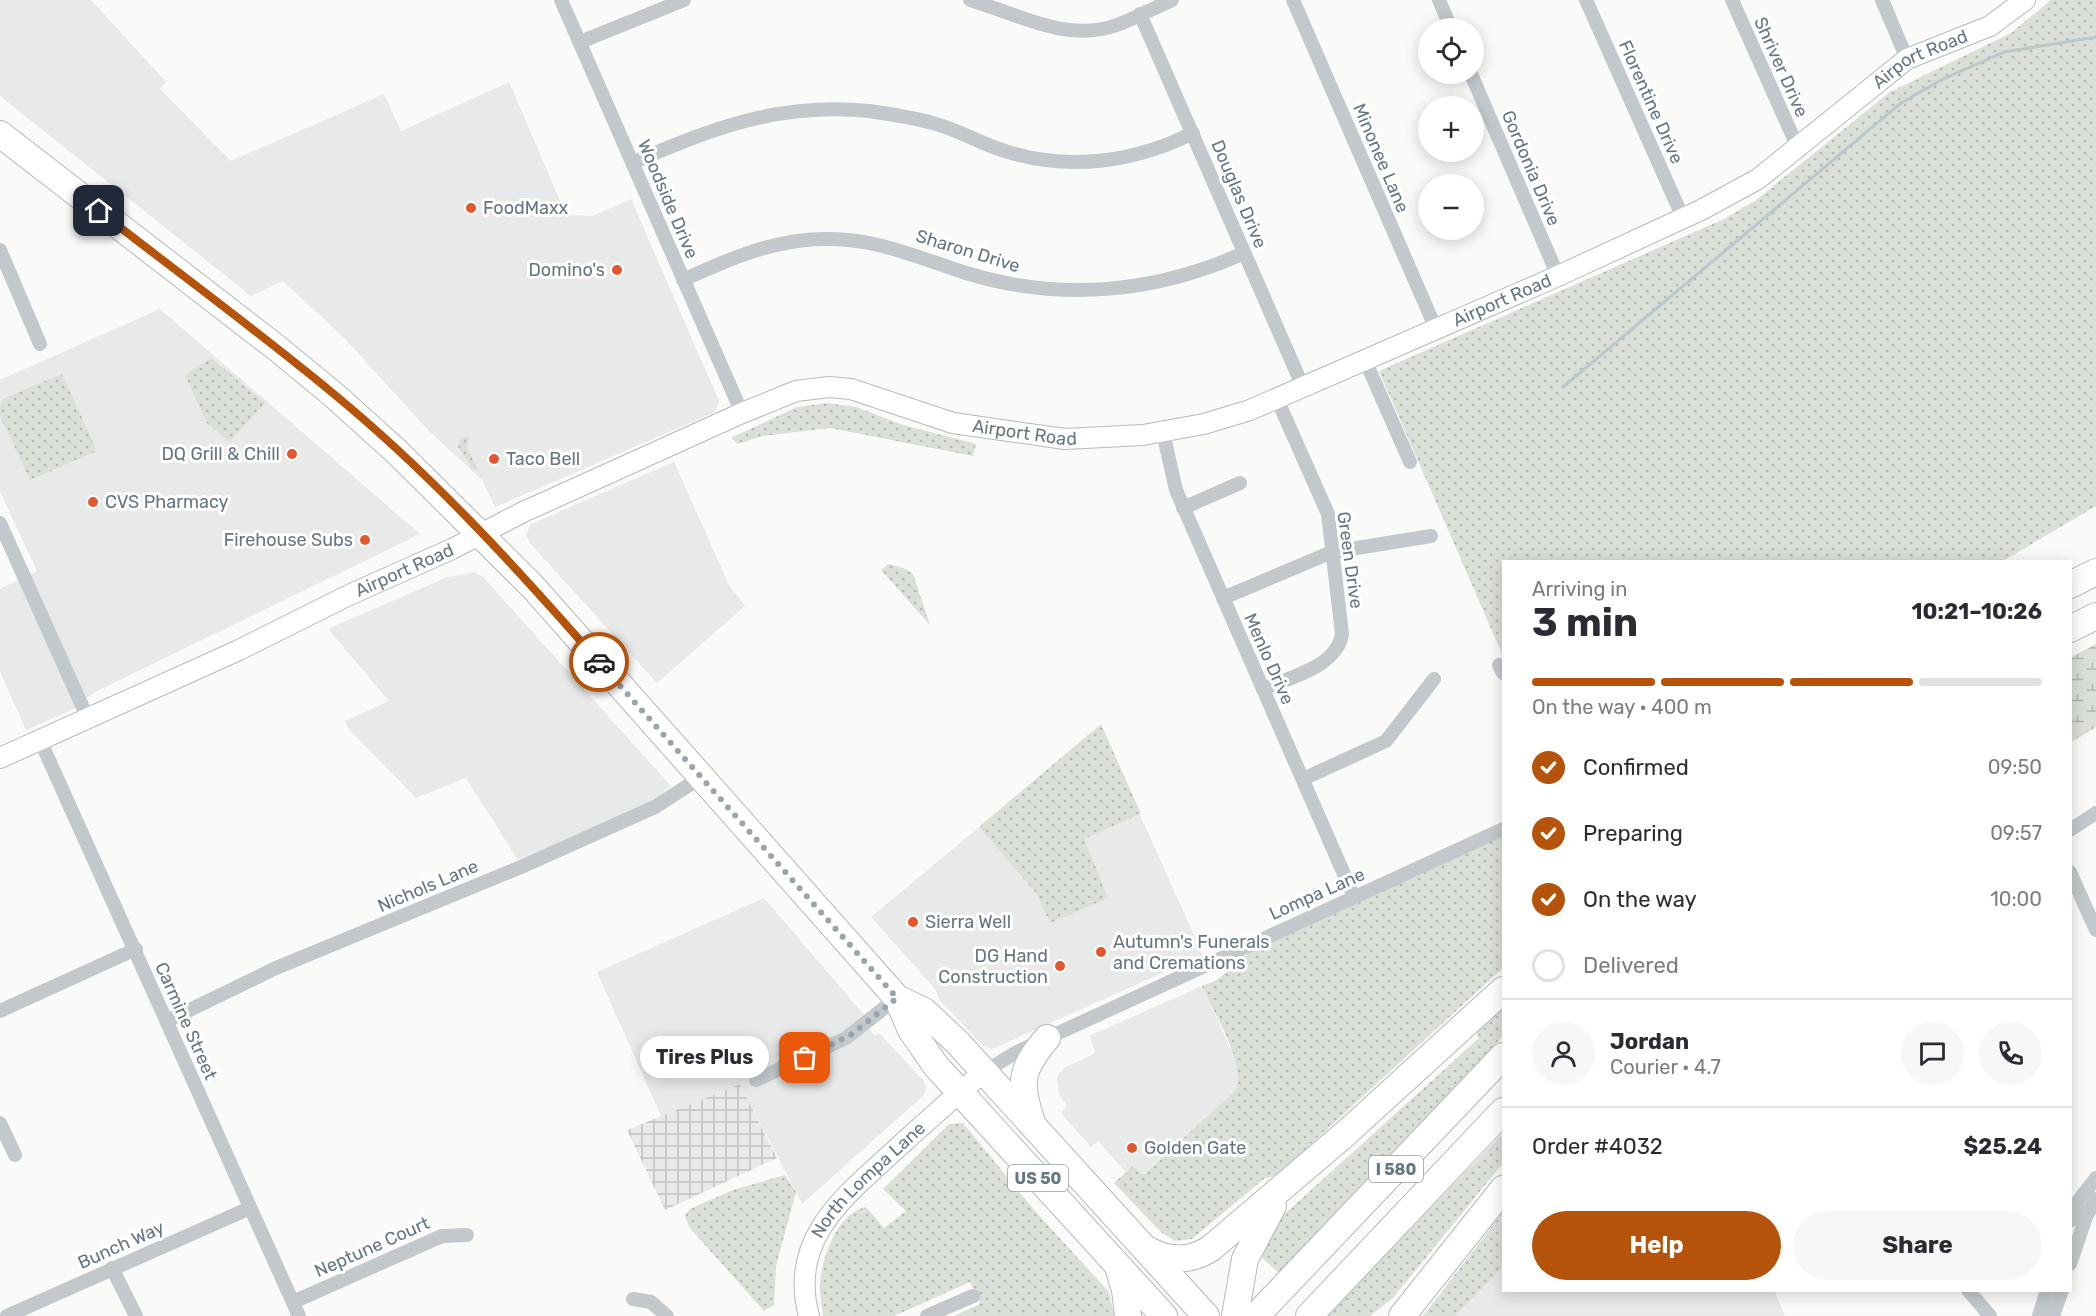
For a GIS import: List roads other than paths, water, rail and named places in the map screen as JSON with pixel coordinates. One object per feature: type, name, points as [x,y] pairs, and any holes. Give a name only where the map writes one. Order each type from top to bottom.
[{"type":"highway","name":"US 50","points":[[4,144],[335,396],[482,534],[548,604],[897,998],[917,1041],[959,1092],[1164,1316]]},
{"type":"highway","points":[[2072,584],[2096,572]]},
{"type":"highway","points":[[2072,628],[2096,616]]},
{"type":"highway","points":[[1148,1251],[1171,1258],[1184,1259],[1199,1255],[1220,1242],[1288,1184],[1502,991]]},
{"type":"highway","name":"US 50","points":[[897,998],[928,1014],[1148,1251]]},
{"type":"highway","points":[[1033,1125],[1023,1092],[1023,1079],[1029,1062],[1047,1038]]},
{"type":"highway","name":"I 580","points":[[1256,1316],[1502,1057]]},
{"type":"highway","points":[[959,1092],[977,1089],[1022,1138],[1060,1155]]},
{"type":"highway","name":"I 580","points":[[1312,1312],[1502,1112]]},
{"type":"highway","points":[[1235,1316],[1239,1281],[1247,1253],[1264,1220],[1288,1184]]},
{"type":"highway","points":[[1402,1316],[1502,1190]]},
{"type":"highway","points":[[1148,1251],[1200,1308]]},
{"type":"highway","points":[[1117,1264],[1125,1290],[1128,1316]]},
{"type":"street","name":"Woodside Drive","points":[[561,0],[742,413]]},
{"type":"street","points":[[580,42],[668,4],[684,0]]},
{"type":"street","points":[[970,0],[1051,27],[1068,30],[1099,29],[1172,0]]},
{"type":"street","name":"Minonee Lane","points":[[1293,0],[1436,329]]},
{"type":"street","points":[[1439,0],[1447,18]]},
{"type":"street","name":"Florentine Drive","points":[[1586,0],[1683,218]]},
{"type":"street","name":"Shriver Drive","points":[[1732,0],[1798,147]]},
{"type":"street","points":[[1882,0],[1907,59]]},
{"type":"street","name":"Airport Road","points":[[0,758],[482,534],[521,513],[742,413],[796,392],[841,388],[864,392],[953,423],[1038,437],[1109,438],[1163,432],[1229,417],[1277,399],[1558,276],[1683,218],[1758,179],[1907,59],[1990,26],[2025,0]]},
{"type":"street","name":"Douglas Drive","points":[[1140,14],[1303,387]]},
{"type":"street","name":"Gordonia Drive","points":[[1475,84],[1558,276]]},
{"type":"street","points":[[632,162],[735,122],[808,110],[868,111],[894,115],[937,124],[1008,152],[1035,159],[1072,162],[1122,159],[1172,144],[1193,133]]},
{"type":"street","name":"Sharon Drive","points":[[683,280],[757,249],[812,239],[872,243],[906,251],[993,280],[1068,291],[1115,289],[1172,279],[1213,267],[1245,253]]},
{"type":"street","points":[[0,250],[40,344]]},
{"type":"street","points":[[1365,360],[1410,462]]},
{"type":"street","name":"Green Drive","points":[[1263,689],[1324,662],[1339,647],[1342,630],[1325,506],[1277,399]]},
{"type":"street","name":"Menlo Drive","points":[[1163,432],[1170,473],[1183,508],[1354,897]]},
{"type":"street","points":[[1183,508],[1240,483]]},
{"type":"street","points":[[0,523],[88,719]]},
{"type":"street","points":[[1223,598],[1332,552],[1431,536]]},
{"type":"street","points":[[1303,779],[1386,741],[1434,680]]},
{"type":"street","name":"Carmine Street","points":[[40,740],[136,949],[166,1022],[299,1316]]},
{"type":"street","name":"Nichols Lane","points":[[166,1022],[276,968],[521,867],[655,807],[700,778]]},
{"type":"street","points":[[2072,829],[2096,813]]},
{"type":"street","name":"Lompa Lane","points":[[984,1072],[1008,1056],[1502,829]]},
{"type":"street","points":[[2072,876],[2096,930]]},
{"type":"street","points":[[0,1011],[136,949]]},
{"type":"street","points":[[756,1080],[846,1038],[897,998]]},
{"type":"street","name":"North Lompa Lane","points":[[809,1316],[804,1297],[804,1272],[812,1245],[824,1222],[848,1193],[984,1072]]},
{"type":"street","points":[[0,1123],[15,1155]]},
{"type":"street","points":[[2072,1250],[2078,1206],[2096,1178]]},
{"type":"street","points":[[2078,1206],[2096,1199]]},
{"type":"street","name":"Bunch Way","points":[[7,1316],[28,1312],[112,1268],[250,1208]]},
{"type":"street","name":"Neptune Court","points":[[293,1302],[436,1238],[451,1234],[467,1235]]},
{"type":"street","points":[[112,1268],[136,1316]]},
{"type":"street","points":[[1970,1292],[1990,1316]]},
{"type":"street","points":[[2039,1316],[2046,1292]]},
{"type":"street","points":[[2054,1316],[2061,1292]]},
{"type":"street","points":[[927,1316],[973,1296]]},
{"type":"street","points":[[633,1299],[651,1302],[668,1316]]},
{"type":"waterway","points":[[1563,387],[1901,103],[1941,80],[2004,52],[2096,37]]},
{"type":"place","name":"FoodMaxx","points":[[471,208]]},
{"type":"place","name":"Domino's","points":[[617,270]]},
{"type":"place","name":"DQ Grill & Chill","points":[[292,454]]},
{"type":"place","name":"Taco Bell","points":[[494,459]]},
{"type":"place","name":"CVS Pharmacy","points":[[93,502]]},
{"type":"place","name":"Firehouse Subs","points":[[365,540]]},
{"type":"place","name":"Sierra Well","points":[[913,922]]},
{"type":"place","name":"Autumn's Funerals and Cremations","points":[[1101,952]]},
{"type":"place","name":"DG Hand Construction","points":[[1060,966]]},
{"type":"place","name":"Tires Plus","points":[[805,1058]]},
{"type":"place","name":"Golden Gate","points":[[1132,1148]]}]
